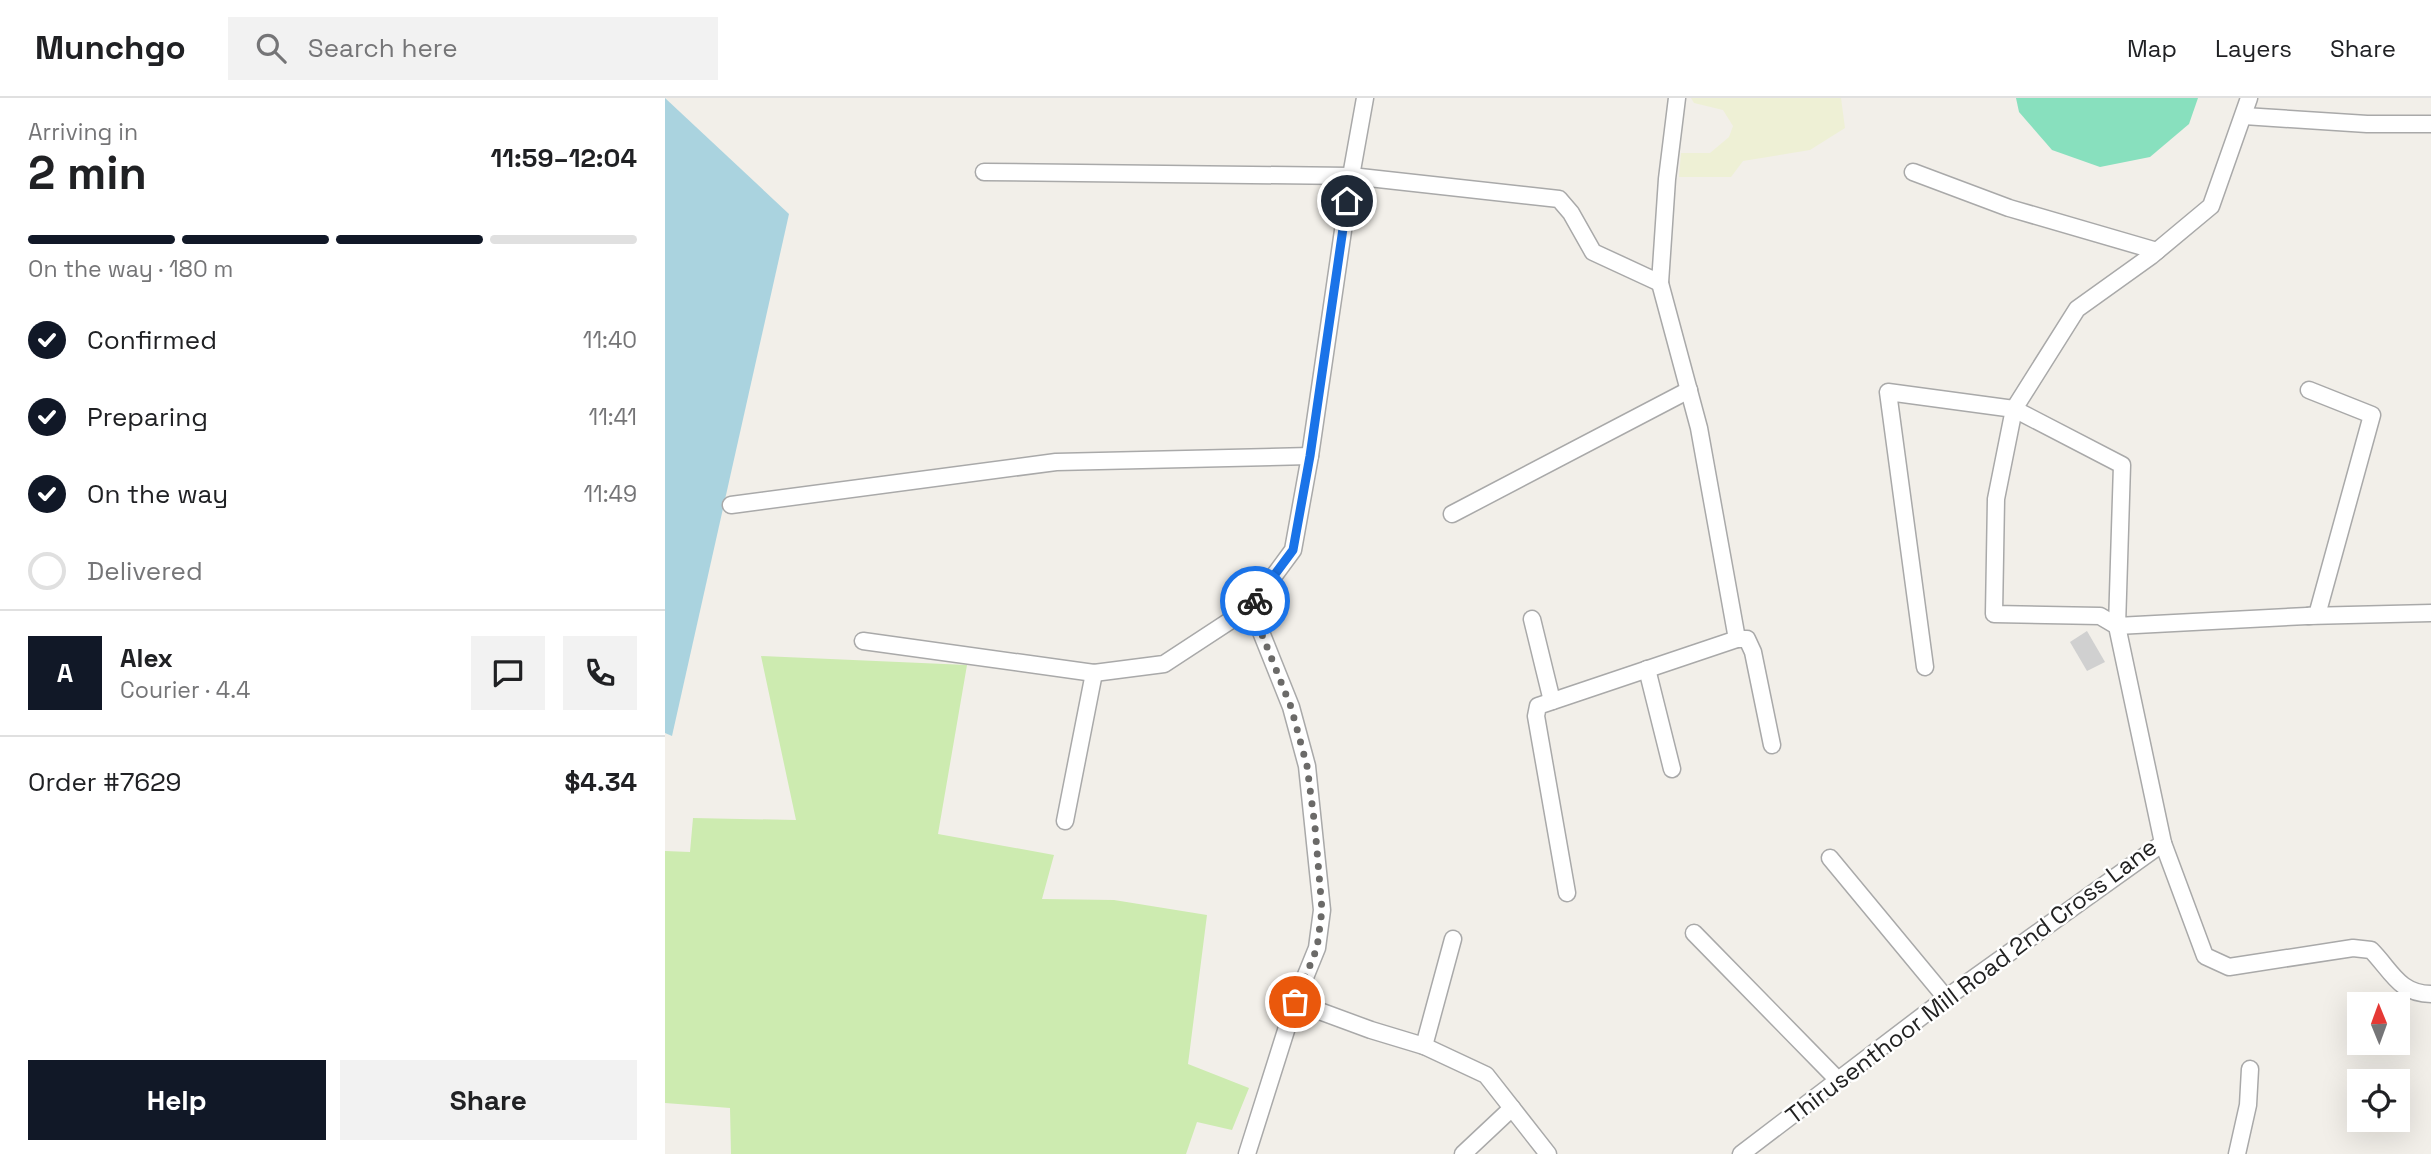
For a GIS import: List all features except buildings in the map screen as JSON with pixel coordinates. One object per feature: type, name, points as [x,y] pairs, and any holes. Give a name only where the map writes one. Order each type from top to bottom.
[{"type":"street","points":[[863,641],[1094,673],[1164,664],[1251,607],[1293,550],[1365,98]]},
{"type":"street","points":[[1677,98],[1667,179],[1660,283],[1699,428],[1737,639]]},
{"type":"street","points":[[2249,98],[2211,206],[2157,251],[2077,309],[2014,409],[1996,499],[1994,614],[2099,616],[2117,626],[2307,616],[2431,613]]},
{"type":"street","points":[[2244,116],[2367,124],[2431,124]]},
{"type":"street","points":[[984,172],[1351,176],[1559,199],[1593,251],[1660,283]]},
{"type":"street","points":[[1913,173],[2009,208],[2157,251]]},
{"type":"street","points":[[1452,514],[1689,390]]},
{"type":"street","points":[[2307,616],[2316,615],[2372,415],[2309,390]]},
{"type":"street","points":[[1925,667],[1888,392],[2014,409]]},
{"type":"street","name":"Thirusenthoor Mill Road 2nd Cross Lane","points":[[1741,1154],[1946,998],[2163,843],[2117,626],[2122,465],[2014,409]]},
{"type":"street","points":[[731,505],[1056,462],[1310,456]]},
{"type":"street","points":[[1247,1154],[1295,1002],[1317,948],[1322,910],[1307,766],[1291,707],[1251,607]]},
{"type":"street","points":[[1532,619],[1552,701]]},
{"type":"street","points":[[1567,893],[1536,716],[1538,706],[1737,639],[1747,639],[1753,652],[1772,745]]},
{"type":"street","points":[[1647,669],[1672,769]]},
{"type":"street","points":[[1065,821],[1094,673]]},
{"type":"street","points":[[2163,843],[2205,956],[2229,967],[2353,948],[2371,950],[2398,983],[2417,994],[2431,994]]},
{"type":"street","points":[[1830,858],[1946,998]]},
{"type":"street","points":[[1694,933],[1837,1080]]},
{"type":"street","points":[[1424,1045],[1453,939]]},
{"type":"street","points":[[1295,1002],[1370,1030],[1424,1045],[1486,1075],[1548,1154]]},
{"type":"street","points":[[2237,1154],[2248,1105],[2250,1069]]},
{"type":"street","points":[[1463,1154],[1512,1108]]},
{"type":"shaded area","points":[[2087,631],[2105,662],[2087,671],[2070,642]]},
{"type":"green space","points":[[1691,98],[1841,98],[1845,128],[1810,150],[1743,161],[1731,177],[1679,177],[1681,153],[1710,153],[1729,137],[1733,126],[1723,110],[1694,103]]},
{"type":"green space","points":[[2016,98],[2198,98],[2189,124],[2150,157],[2100,167],[2052,150],[2019,112]]},
{"type":"green space","points":[[761,656],[967,665],[938,834],[1054,855],[1042,899],[1114,900],[1207,915],[1188,1064],[1249,1088],[1232,1130],[1197,1122],[1186,1154],[731,1154],[730,1108],[665,1103],[665,851],[690,852],[693,818],[796,820]]},
{"type":"water","points":[[665,98],[789,214],[672,736],[665,733]]},
{"type":"way so far","points":[[1255,601],[1251,607],[1291,707],[1307,766],[1315,827],[1322,910],[1317,948],[1295,1002]]},
{"type":"route","points":[[1255,601],[1293,550],[1310,456],[1347,201]]}]
